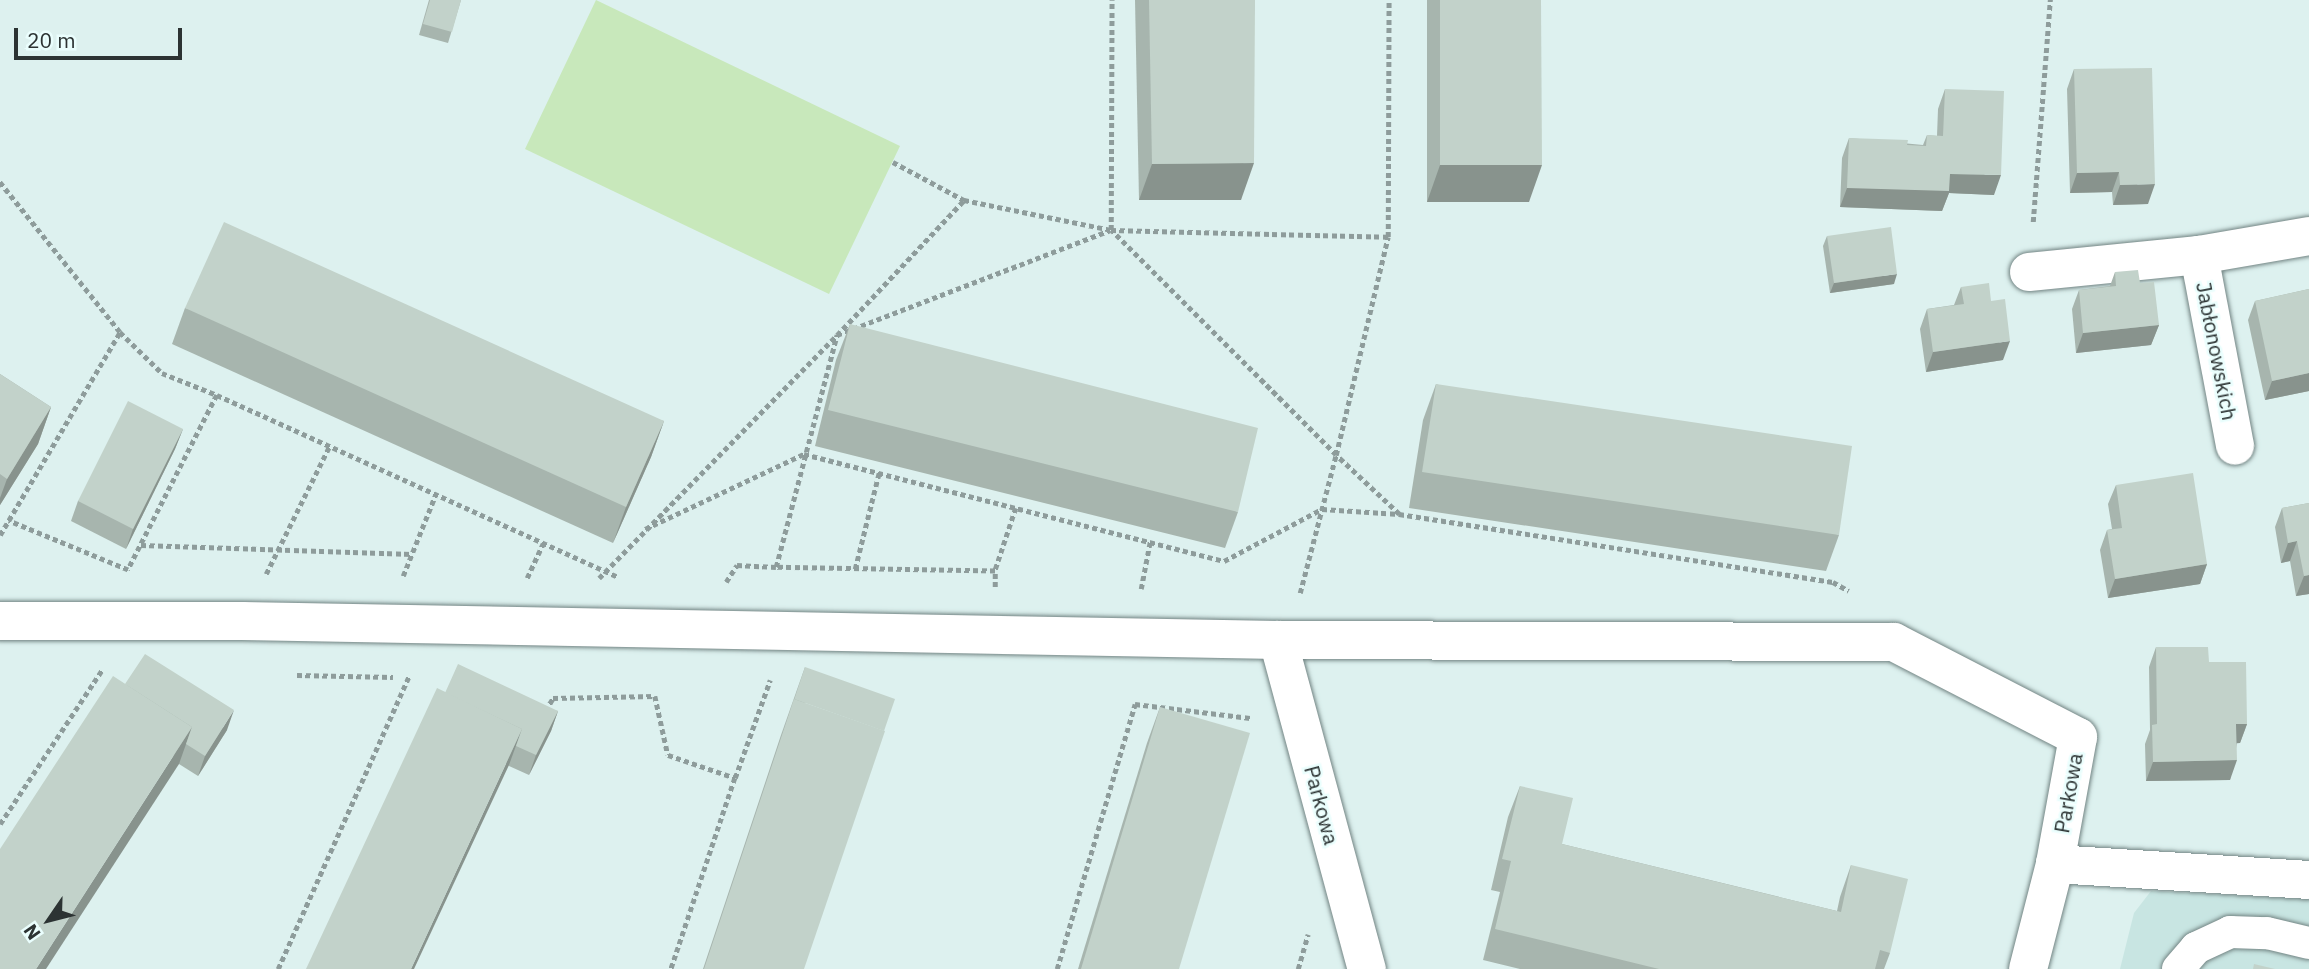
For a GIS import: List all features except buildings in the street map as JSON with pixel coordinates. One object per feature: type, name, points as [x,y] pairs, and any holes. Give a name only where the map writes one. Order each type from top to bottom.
[{"type":"street","name":"Jabłonowskich","points":[[2029,272],[2199,255],[2309,236]]},
{"type":"street","name":"Jabłonowskich","points":[[2199,255],[2235,446]]},
{"type":"street","points":[[0,621],[242,621],[1278,640]]},
{"type":"street","name":"Parkowa","points":[[1367,969],[1278,640],[1894,642],[2078,737],[2055,864],[2028,969]]},
{"type":"street","points":[[2055,864],[2309,880]]},
{"type":"lane","points":[[2179,969],[2196,948],[2231,932],[2267,933],[2309,943]]},
{"type":"path","points":[[1112,0],[1111,230],[1336,455],[1399,514]]},
{"type":"path","points":[[1278,640],[1294,619],[1388,237],[1389,0]]},
{"type":"path","points":[[2029,272],[2050,0]]},
{"type":"path","points":[[893,162],[964,200],[1111,230],[1388,237]]},
{"type":"path","points":[[0,182],[120,332],[162,373],[606,571]]},
{"type":"path","points":[[589,588],[837,335],[964,200]]},
{"type":"path","points":[[837,335],[1111,230]]},
{"type":"path","points":[[0,535],[120,332]]},
{"type":"path","points":[[837,335],[776,567],[995,571],[1016,508]]},
{"type":"path","points":[[9,521],[128,570],[217,396]]},
{"type":"path","points":[[242,621],[329,447]]},
{"type":"path","points":[[645,529],[804,454],[1224,561],[1322,509],[1399,514],[1833,583],[1857,595]]},
{"type":"path","points":[[855,569],[879,473]]},
{"type":"path","points":[[1140,592],[1150,542]]},
{"type":"path","points":[[141,545],[412,554]]},
{"type":"path","points":[[0,824],[135,620]]},
{"type":"path","points":[[671,969],[734,778],[788,631]]},
{"type":"path","points":[[288,674],[342,679],[421,675]]},
{"type":"path","points":[[278,969],[409,676]]},
{"type":"path","points":[[542,715],[552,698],[655,696],[668,755],[734,778]]},
{"type":"path","points":[[1056,969],[1135,704]]},
{"type":"shaded area","points":[[2151,891],[2309,899],[2309,969],[2120,969],[2134,913]]},
{"type":"green space","points":[[596,0],[900,146],[829,294],[525,149]]}]
